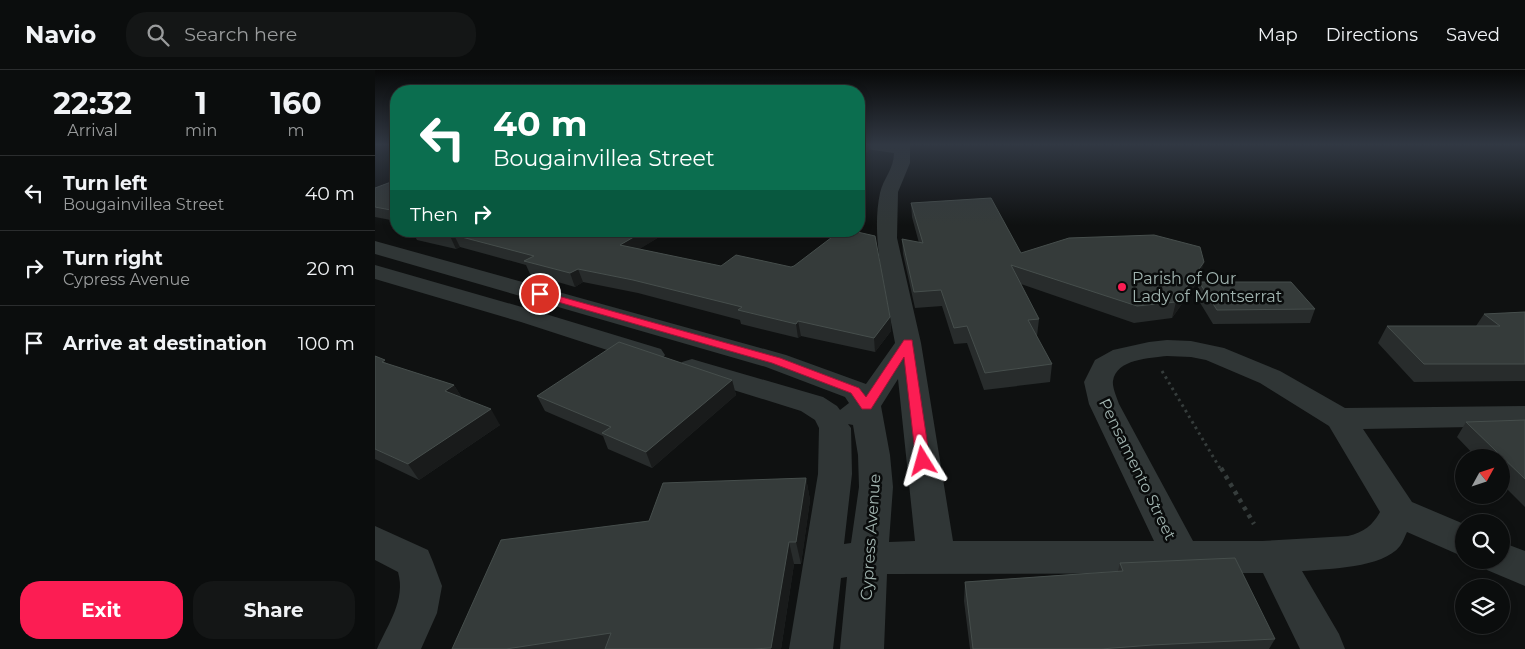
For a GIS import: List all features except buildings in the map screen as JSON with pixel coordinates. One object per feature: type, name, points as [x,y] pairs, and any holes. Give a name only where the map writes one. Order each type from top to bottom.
[{"type":"street","points":[[898,171],[889,192],[879,236],[908,343],[936,559]]},
{"type":"street","points":[[375,247],[776,361],[855,390],[866,406]]},
{"type":"street","points":[[375,272],[530,317],[813,404],[826,413],[835,428],[835,474],[811,649]]},
{"type":"street","points":[[530,317],[559,299]]},
{"type":"street","points":[[835,428],[866,406],[908,343]]},
{"type":"street","name":"Pensamento Street","points":[[823,563],[868,558],[936,559],[1182,558],[1274,557],[1348,552],[1370,546],[1386,536],[1399,512],[1340,419],[1271,377],[1214,354],[1191,349],[1167,348],[1123,356],[1105,366],[1098,382],[1104,404],[1182,558]]},
{"type":"street","name":"Cypress Avenue","points":[[862,649],[868,558],[876,487],[874,455],[866,406]]},
{"type":"street","points":[[1340,419],[1525,416]]},
{"type":"street","points":[[1399,512],[1455,537]]},
{"type":"street","points":[[375,542],[414,562],[422,586],[417,613],[399,649]]},
{"type":"street","points":[[1274,557],[1323,649]]},
{"type":"street","points":[[1510,562],[1525,569]]},
{"type":"path","points":[[1149,350],[1274,557]]},
{"type":"place","name":"Parish of Our Lady of Montserrat","points":[[1122,287]]},
{"type":"route","points":[[540,294],[776,361],[829,379],[855,390],[866,406],[908,343],[923,461]]}]
